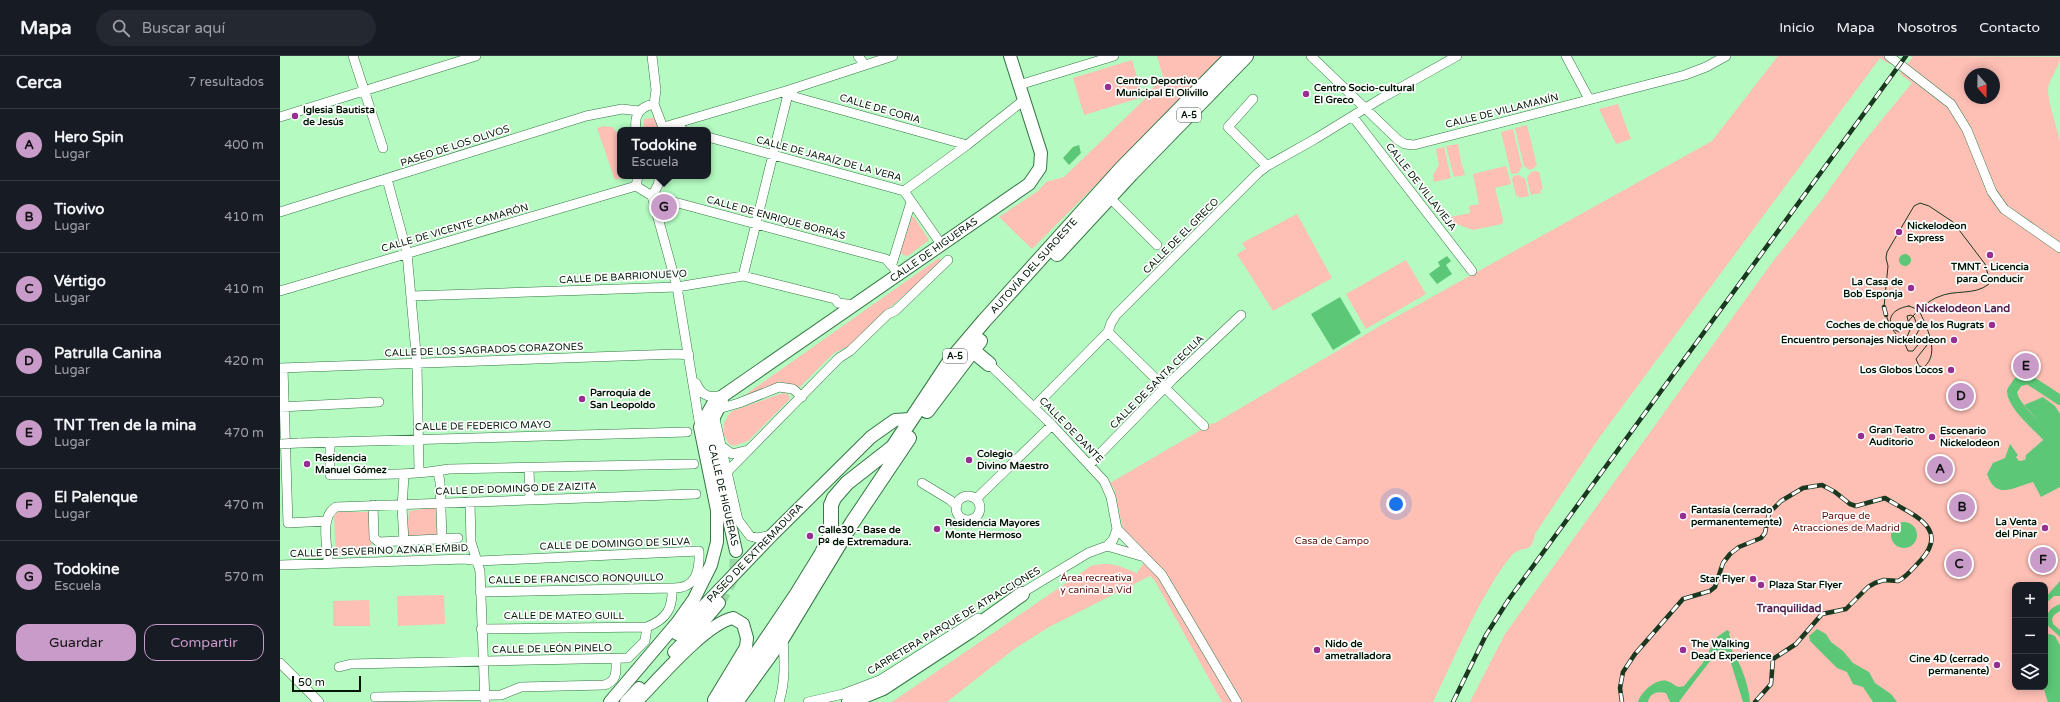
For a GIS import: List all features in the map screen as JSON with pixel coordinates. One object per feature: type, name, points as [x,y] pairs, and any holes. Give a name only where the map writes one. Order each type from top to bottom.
[{"type":"highway","name":"AUTOVÍA DEL SUROESTE","points":[[717,701],[797,594],[821,555],[831,534],[831,505],[834,498],[847,483],[893,447],[910,419],[950,361],[984,321],[1121,169],[1232,56]]},
{"type":"highway","name":"AUTOVÍA DEL SUROESTE","points":[[736,702],[783,637],[848,529],[876,489],[921,419],[972,350],[1109,197],[1246,56]]},
{"type":"highway","points":[[972,350],[989,364]]},
{"type":"highway","points":[[849,702],[884,688],[970,631],[1022,594]]},
{"type":"main road","name":"CALLE DE HIGUERAS","points":[[700,427],[714,402],[855,305],[896,269],[941,244],[1029,184],[1040,168],[1041,154],[1010,56]]},
{"type":"main road","name":"CALLE DE HIGUERAS","points":[[727,394],[716,413],[710,436],[736,551]]},
{"type":"main road","name":"PASEO DE EXTREMADURA","points":[[610,702],[772,535],[885,426],[895,420],[910,419]]},
{"type":"main road","points":[[610,702],[677,623],[694,599],[711,565],[717,542],[717,510],[700,427]]},
{"type":"main road","name":"PASEO DE EXTREMADURA","points":[[626,702],[710,614],[719,602]]},
{"type":"main road","points":[[636,702],[703,635],[720,623],[733,618],[743,624],[747,638],[746,647],[717,701]]},
{"type":"street","points":[[354,56],[384,148]]},
{"type":"street","points":[[280,117],[476,56]]},
{"type":"street","points":[[652,56],[656,90],[654,104],[663,127]]},
{"type":"street","points":[[858,56],[865,65]]},
{"type":"street","points":[[670,127],[893,56]]},
{"type":"street","points":[[1019,85],[1114,56]]},
{"type":"street","name":"CALLE DE VILLAMANÍN","points":[[1311,56],[1398,140],[1405,144],[1414,145],[1685,75],[1706,67],[1726,56]]},
{"type":"street","name":"CALLE DE EL GRECO","points":[[1034,407],[1108,332],[1116,315],[1267,166],[1457,56]]},
{"type":"street","points":[[1566,56],[1589,99]]},
{"type":"street","points":[[1889,56],[1942,96],[1955,110],[1967,130],[1992,192],[2004,209],[2060,248]]},
{"type":"street","points":[[743,276],[789,90]]},
{"type":"street","name":"CALLE DE CORIA","points":[[789,90],[796,97],[967,145]]},
{"type":"street","points":[[904,191],[967,145],[1024,100]]},
{"type":"street","points":[[1253,100],[1228,127],[1267,166]]},
{"type":"street","points":[[636,127],[635,122],[638,111],[645,106],[654,104]]},
{"type":"street","name":"PASEO DE LOS OLIVOS","points":[[280,212],[586,116],[622,109],[638,111]]},
{"type":"street","name":"CALLE DE VILLAVIEJA","points":[[1353,117],[1472,271]]},
{"type":"street","name":"CALLE DE JARAÍZ DE LA VERA","points":[[711,138],[904,191],[941,244]]},
{"type":"street","points":[[387,179],[407,253],[417,364],[419,472]]},
{"type":"street","points":[[636,186],[637,179]]},
{"type":"street","points":[[659,179],[652,196],[677,287],[693,376],[700,427]]},
{"type":"street","name":"CALLE DE ENRIQUE BORRÁS","points":[[636,186],[652,196],[886,259],[896,269]]},
{"type":"street","name":"CALLE DE VICENTE CAMARÓN","points":[[280,291],[636,186]]},
{"type":"street","points":[[1109,197],[1158,244]]},
{"type":"street","points":[[896,269],[911,202]]},
{"type":"street","points":[[727,472],[839,358],[850,351],[888,314],[895,311],[948,260]]},
{"type":"street","name":"CALLE DE BARRIONUEVO","points":[[411,296],[677,287],[743,276],[835,299],[838,303],[855,305]]},
{"type":"street","name":"CALLE DE SANTA CECILIA","points":[[1089,465],[1165,388],[1241,315]]},
{"type":"street","points":[[1108,332],[1204,426]]},
{"type":"street","name":"CALLE DE LOS SAGRADOS CORAZONES","points":[[282,368],[677,354],[689,355]]},
{"type":"street","name":"CALLE DE DANTE","points":[[989,364],[1052,425],[1108,488],[1116,526]]},
{"type":"street","points":[[282,368],[282,407],[288,522],[326,521],[328,563]]},
{"type":"street","points":[[693,376],[698,389],[705,395],[714,398],[727,394]]},
{"type":"street","points":[[772,535],[757,538],[750,536],[742,528],[738,520],[720,445],[716,413],[779,387],[793,389],[802,397]]},
{"type":"street","points":[[282,407],[379,402]]},
{"type":"street","points":[[976,499],[1052,425]]},
{"type":"street","name":"CALLE DE FEDERICO MAYO","points":[[280,444],[687,432]]},
{"type":"street","points":[[330,442],[330,475],[404,475],[419,472],[438,472],[449,470],[694,464]]},
{"type":"street","points":[[720,445],[732,454],[740,454],[751,449]]},
{"type":"street","points":[[529,469],[530,499]]},
{"type":"street","points":[[438,472],[440,482],[442,539]]},
{"type":"street","points":[[404,475],[404,540]]},
{"type":"street","points":[[922,483],[957,506],[958,513],[962,518],[974,519],[980,510],[976,499]]},
{"type":"street","name":"CALLE DE DOMINGO DE ZAIZITA","points":[[326,521],[328,514],[336,507],[696,494]]},
{"type":"street","points":[[957,506],[963,498],[970,497],[976,499]]},
{"type":"street","points":[[470,502],[471,542],[480,571],[484,698]]},
{"type":"street","points":[[373,505],[374,538],[379,542],[458,538]]},
{"type":"street","points":[[1104,547],[1113,540],[1116,526]]},
{"type":"street","points":[[1116,526],[1144,558],[1162,575],[1237,702]]},
{"type":"street","points":[[1104,547],[1144,558]]},
{"type":"street","name":"CARRETERA PARQUE DE ATRACCIONES","points":[[808,702],[844,694],[880,680],[985,613],[1022,594],[1088,553],[1104,547]]},
{"type":"street","name":"CALLE DE DOMINGO DE SILVA","points":[[478,561],[699,551],[700,563],[697,575],[688,585],[681,588],[672,588]]},
{"type":"street","name":"CALLE DE SEVERINO AZNAR EMBID","points":[[280,564],[465,559],[478,561]]},
{"type":"street","points":[[375,697],[484,698],[501,695],[521,687],[604,685],[612,681],[615,677],[619,659],[628,658],[645,641],[647,627],[658,623],[668,612],[673,601],[672,588]]},
{"type":"street","name":"CALLE DE FRANCISCO RONQUILLO","points":[[480,592],[672,588]]},
{"type":"street","name":"CALLE DE MATEO GUILL","points":[[481,629],[647,627]]},
{"type":"street","points":[[779,702],[784,685],[785,665],[783,637]]},
{"type":"street","name":"CALLE DE LEÓN PINELO","points":[[339,667],[351,664],[619,659]]},
{"type":"street","points":[[280,663],[320,702]]},
{"type":"green space","points":[[1157,56],[1224,56],[1032,249],[999,217],[1038,191],[1046,182],[1064,177],[1149,95],[1150,91],[1163,77]]},
{"type":"green space","name":"Casa de Campo","points":[[1778,56],[1895,56],[1889,64],[1880,58],[1599,438],[1535,534],[1531,545],[1517,551],[1505,564],[1480,605],[1433,702],[1222,702],[1155,581],[1150,576],[1049,627],[1013,650],[947,702],[892,702],[1091,566],[1110,564],[1120,566],[1137,573],[1149,555],[1124,533],[1114,488],[1110,483],[1378,327],[1712,141]]},
{"type":"green space","name":"Parque de Atracciones de Madrid","points":[[1913,56],[2060,57],[2060,61],[2050,81],[2048,94],[2060,141],[2060,702],[1470,702],[1505,634],[1771,264],[1821,201],[1861,145],[1912,83],[1900,74]]},
{"type":"green space","name":"Centro Deportivo Municipal El Olivillo","points":[[1132,60],[1143,97],[1084,115],[1073,78]]},
{"type":"green space","points":[[1618,104],[1631,139],[1616,144],[1599,109]]},
{"type":"green space","points":[[657,117],[659,127],[644,127],[644,119]]},
{"type":"green space","points":[[1527,125],[1537,166],[1530,170],[1524,166],[1515,128]]},
{"type":"green space","points":[[604,126],[612,127],[617,133],[618,179],[615,180],[597,128]]},
{"type":"green space","points":[[1513,129],[1522,167],[1518,173],[1513,174],[1511,173],[1501,132]]},
{"type":"green space","points":[[1458,144],[1465,175],[1454,177],[1446,146]]},
{"type":"green space","points":[[1444,147],[1451,178],[1434,182],[1433,175],[1439,165],[1436,149]]},
{"type":"green space","points":[[1506,166],[1511,184],[1495,188],[1503,220],[1502,224],[1473,230],[1448,221],[1446,218],[1470,213],[1469,206],[1479,204],[1473,174]]},
{"type":"green space","points":[[1531,172],[1539,172],[1543,189],[1540,190],[1541,193],[1531,195],[1527,178]]},
{"type":"green space","points":[[1519,175],[1525,179],[1529,196],[1519,198],[1518,195],[1516,196],[1512,179],[1513,176]]},
{"type":"green space","points":[[1297,214],[1332,278],[1273,311],[1237,254],[1246,249],[1242,243]]},
{"type":"green space","points":[[912,217],[914,217],[929,240],[908,256],[900,254]]},
{"type":"green space","points":[[939,258],[942,262],[886,311],[851,345],[834,353],[800,387],[783,384],[742,397]]},
{"type":"green space","points":[[1406,260],[1426,294],[1366,329],[1346,294]]},
{"type":"green space","points":[[783,393],[788,394],[790,399],[748,441],[734,446],[729,444],[724,435],[724,423],[732,411]]},
{"type":"green space","points":[[436,507],[437,535],[407,536],[409,511]]},
{"type":"green space","points":[[338,512],[368,512],[370,515],[372,555],[336,556],[334,516]]},
{"type":"green space","points":[[444,595],[445,624],[398,626],[397,596]]},
{"type":"green space","points":[[369,600],[370,626],[333,626],[333,601]]},
{"type":"shaded area","points":[[1079,145],[1081,153],[1069,165],[1063,158],[1073,147]]},
{"type":"shaded area","points":[[1907,254],[1910,255],[1910,265],[1903,266],[1900,265],[1899,258],[1900,255]]},
{"type":"shaded area","points":[[1447,256],[1451,261],[1446,265],[1452,274],[1437,284],[1429,274],[1440,266],[1438,262]]},
{"type":"shaded area","points":[[1340,297],[1361,333],[1333,350],[1311,314]]},
{"type":"shaded area","points":[[2043,397],[2055,406],[2060,414],[2060,487],[2041,497],[2033,482],[2012,489],[2000,490],[1995,487],[1987,474],[1993,463],[2005,458],[2010,444],[2018,455],[2016,457],[2019,461],[2025,460],[2026,455],[2050,434],[2024,405]]},
{"type":"shaded area","points":[[1904,522],[1914,525],[1917,535],[1914,545],[1904,548],[1894,545],[1891,535],[1894,525]]},
{"type":"shaded area","points":[[2060,581],[2060,596],[2054,596],[2048,601],[2048,595]]},
{"type":"shaded area","points":[[2060,604],[2060,611],[2054,615],[2052,619],[2053,624],[2060,630],[2060,637],[2048,626],[2048,614],[2054,607]]},
{"type":"shaded area","points":[[1817,629],[1826,634],[1831,642],[1843,651],[1853,663],[1869,672],[1875,683],[1891,694],[1897,702],[1873,702],[1863,687],[1853,684],[1847,672],[1837,668],[1810,641],[1809,636]]},
{"type":"shaded area","points":[[1727,630],[1730,632],[1729,634],[1732,642],[1730,647],[1737,659],[1746,681],[1750,702],[1743,702],[1730,660],[1721,649],[1679,702],[1670,702],[1666,693],[1660,692],[1654,693],[1648,702],[1638,702],[1646,690],[1658,682],[1667,681],[1677,686],[1684,686],[1702,664],[1717,637]]},
{"type":"shaded area","points":[[2048,634],[2055,636],[2060,645],[2060,702],[2050,702],[2048,692],[2052,690],[2048,675]]},
{"type":"waterway","points":[[2052,447],[2050,440],[2021,410],[2013,397],[2012,391],[2018,382],[2028,379],[2060,400]]},
{"type":"waterway","points":[[2048,685],[2053,702]]},
{"type":"tunnel","points":[[719,603],[735,574],[736,551]]},
{"type":"tram line","points":[[1884,307],[1888,266],[1886,258],[1887,252],[1914,206],[1920,203],[1929,206],[1953,222],[1985,264],[1989,284],[1977,290],[1951,293],[1935,298],[1918,310],[1904,329],[1899,332],[1891,328],[1886,315]]},
{"type":"tram line","points":[[1909,306],[1919,310],[1928,331],[1932,347],[1929,361],[1924,367],[1919,366],[1916,359],[1927,345],[1925,341],[1921,341],[1913,351],[1908,351],[1905,344],[1916,335],[1919,330],[1914,317],[1911,315],[1907,316],[1910,330],[1906,339],[1899,337],[1891,327],[1890,322],[1893,313],[1909,306]]},
{"type":"railway","points":[[1453,702],[1486,635],[1509,599],[1906,56]]},
{"type":"railway","points":[[1884,307],[1886,315]]},
{"type":"railway","points":[[1622,702],[1620,688],[1623,672],[1635,654],[1683,599],[1710,591],[1715,587],[1723,563],[1730,554],[1739,547],[1761,538],[1765,533],[1769,513],[1781,501],[1803,488],[1822,485],[1835,492],[1850,504],[1856,506],[1885,498],[1924,523],[1929,530],[1932,539],[1929,549],[1910,572],[1898,581],[1884,580],[1868,587],[1846,609],[1822,614],[1796,644],[1773,659],[1771,684],[1755,702]]},
{"type":"place","name":"Centro Deportivo Municipal El Olivillo","points":[[1108,87]]},
{"type":"place","name":"Centro Socio-cultural El Greco","points":[[1306,94]]},
{"type":"place","name":"Iglesia Bautista de Jesús","points":[[295,116]]},
{"type":"place","name":"Todokine","points":[[664,207]]},
{"type":"place","name":"Nickelodeon Express","points":[[1899,232]]},
{"type":"place","name":"TMNT - Licencia para Conducir","points":[[1990,255]]},
{"type":"place","name":"La Casa de Bob Esponja","points":[[1911,288]]},
{"type":"place","name":"Coches de choque de los Rugrats","points":[[1992,325]]},
{"type":"place","name":"Encuentro personajes Nickelodeon","points":[[1954,340]]},
{"type":"place","name":"TNT Tren de la mina","points":[[2026,366]]},
{"type":"place","name":"Los Globos Locos","points":[[1951,370]]},
{"type":"place","name":"Patrulla Canina","points":[[1961,396]]},
{"type":"place","name":"Parroquia de San Leopoldo","points":[[582,399]]},
{"type":"place","name":"Gran Teatro Auditorio","points":[[1861,436]]},
{"type":"place","name":"Escenario Nickelodeon","points":[[1932,437]]},
{"type":"place","name":"Colegio Divino Maestro","points":[[969,460]]},
{"type":"place","name":"Residencia Manuel Gómez","points":[[307,464]]},
{"type":"place","name":"Hero Spin","points":[[1940,469]]},
{"type":"place","name":"Tiovivo","points":[[1962,507]]},
{"type":"place","name":"Fantasía (cerrado permanentemente)","points":[[1683,516]]},
{"type":"place","name":"La Venta del Pinar","points":[[2045,528]]},
{"type":"place","name":"Residencia Mayores Monte Hermoso","points":[[937,529]]},
{"type":"place","name":"Calle30 - Base de Pº de Extremadura.","points":[[810,536]]},
{"type":"place","name":"El Palenque","points":[[2043,560]]},
{"type":"place","name":"Vértigo","points":[[1959,564]]},
{"type":"place","name":"Star Flyer","points":[[1753,579]]},
{"type":"place","name":"Plaza Star Flyer","points":[[1761,585]]},
{"type":"place","name":"Nido de ametralladora","points":[[1317,650]]},
{"type":"place","name":"The Walking Dead Experience","points":[[1683,650]]},
{"type":"place","name":"Cine 4D (cerrado permanente)","points":[[1997,665]]},
{"type":"district","name":"Nickelodeon Land","points":[[1963,308]]},
{"type":"district","name":"Tranquilidad","points":[[1789,608]]},
{"type":"park label","name":"Área recreativa y canina La Vid","points":[[1096,584]]}]
